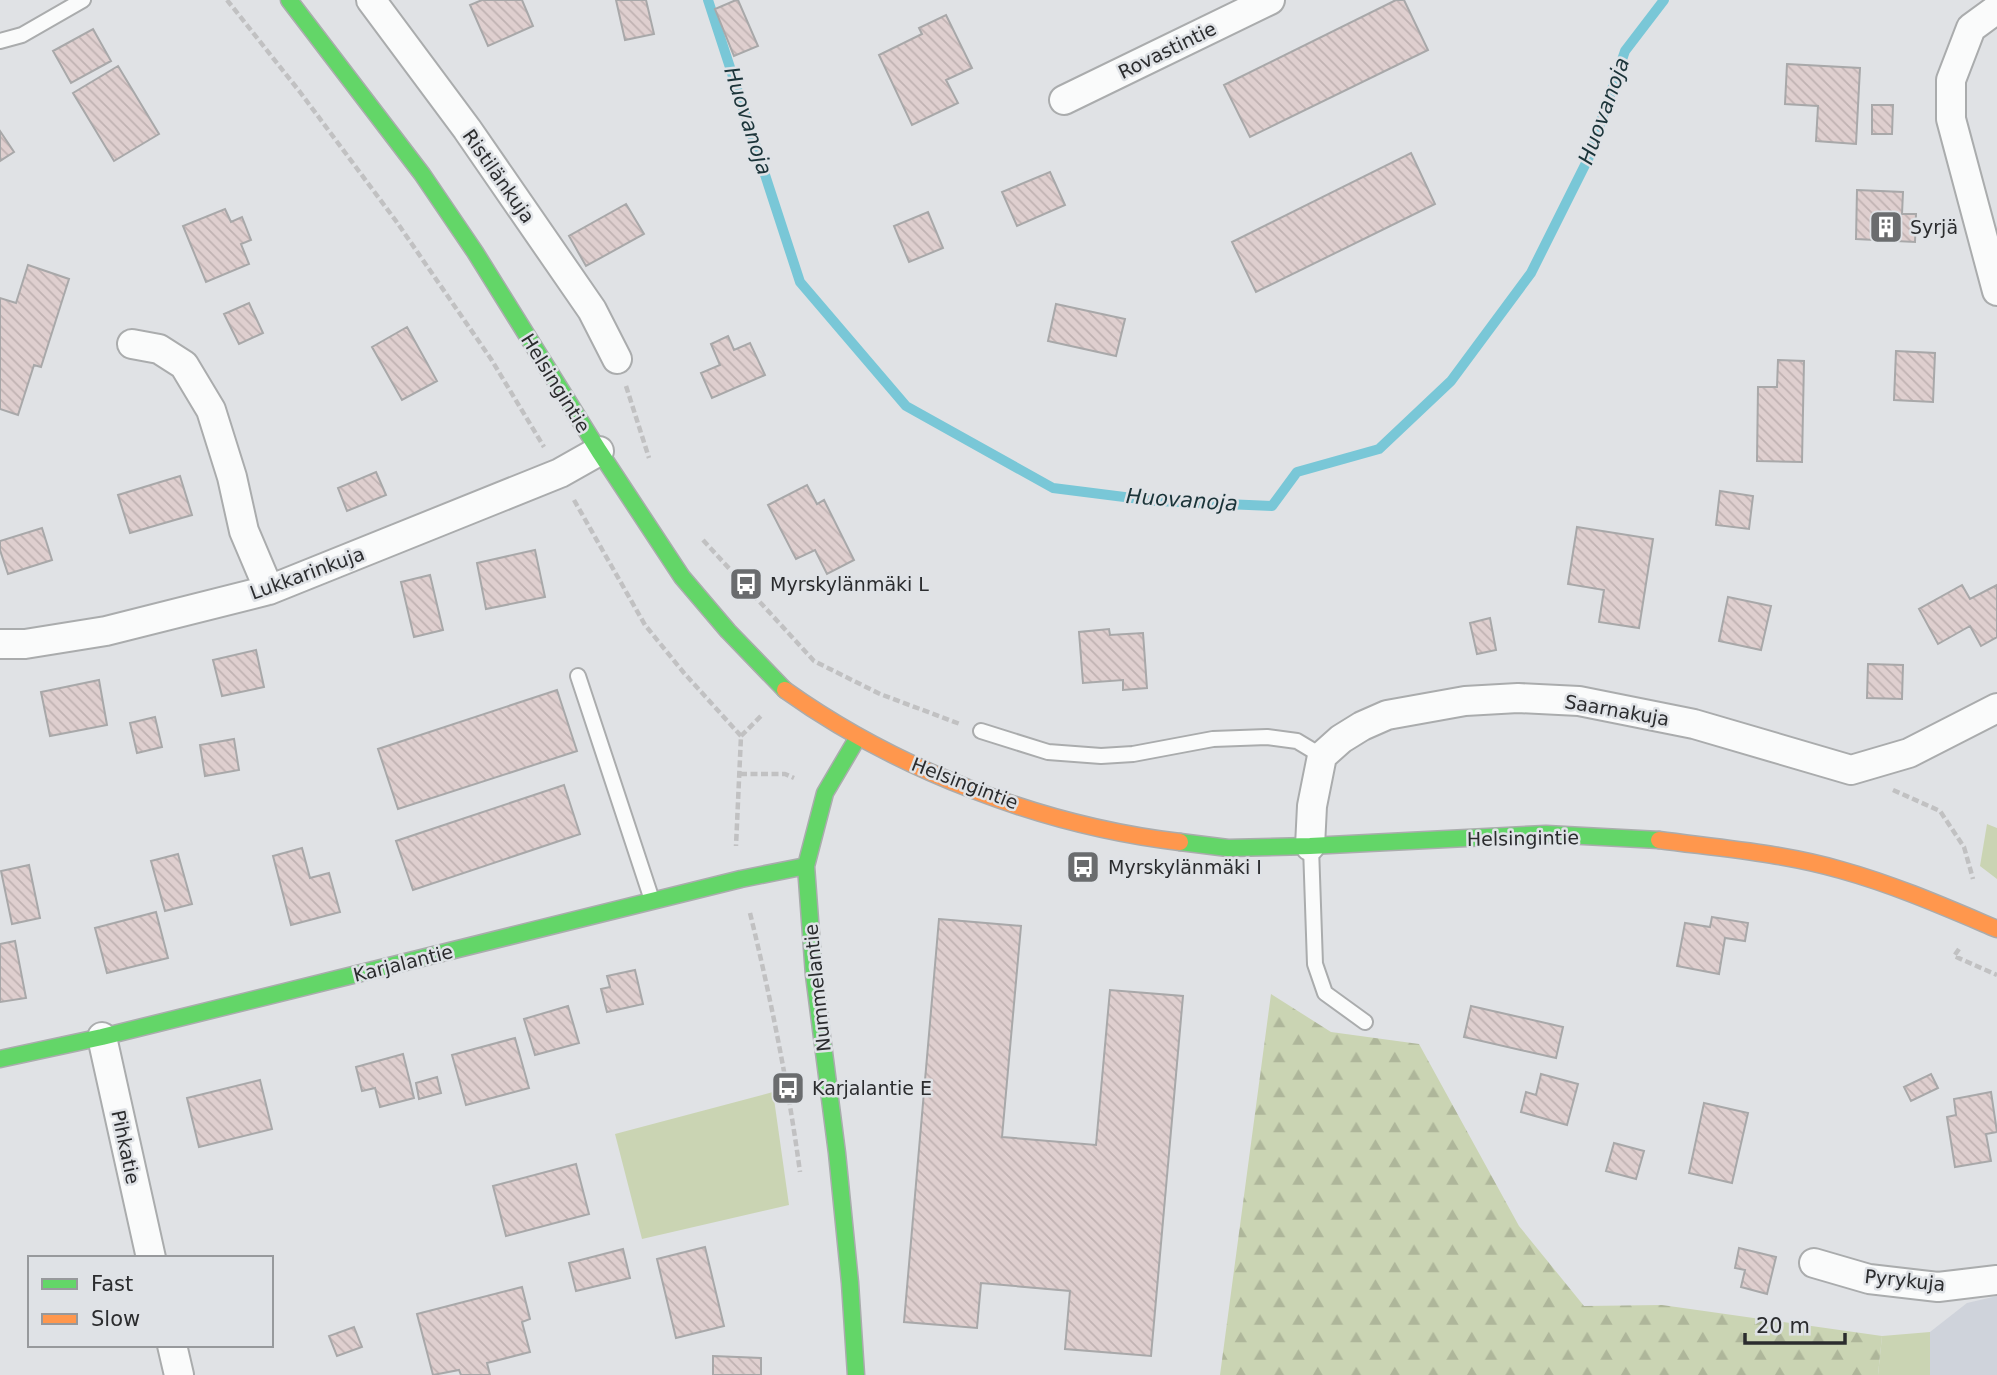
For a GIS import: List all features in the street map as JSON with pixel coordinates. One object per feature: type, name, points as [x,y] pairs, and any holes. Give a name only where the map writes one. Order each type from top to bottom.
[{"type":"street","name":"Helsingintie","points":[[289,0],[422,174],[475,252],[599,451],[682,577],[728,631],[786,691],[858,737],[928,771],[987,795],[1065,819],[1144,838],[1228,848],[1546,834],[1648,839],[1758,853],[1838,869],[1913,893],[1997,929]]},
{"type":"street","name":"Ristilänkuja","points":[[371,0],[467,129],[592,310],[617,359]]},
{"type":"street","name":"Rovastintie","points":[[1064,100],[1270,0]]},
{"type":"street","points":[[1997,9],[1971,28],[1951,80],[1951,119],[1997,291]]},
{"type":"street","points":[[132,344],[159,349],[184,365],[211,410],[232,477],[244,531],[269,590]]},
{"type":"street","name":"Lukkarinkuja","points":[[0,644],[25,644],[106,631],[269,590],[560,473],[599,451]]},
{"type":"street","name":"Saarnakuja","points":[[1322,756],[1362,726],[1387,715],[1465,701],[1518,698],[1579,701],[1694,724],[1851,770]]},
{"type":"street","points":[[1851,770],[1909,753],[1997,708]]},
{"type":"street","name":"Nummelantie","points":[[856,1375],[850,1283],[837,1153],[814,975],[806,866],[825,793],[858,737]]},
{"type":"street","points":[[1310,846],[1312,806],[1322,756]]},
{"type":"street","name":"Karjalantie","points":[[0,1059],[102,1037],[741,879],[806,866]]},
{"type":"street","name":"Pihkatie","points":[[102,1037],[151,1256]]},
{"type":"street","name":"Pyrykuja","points":[[1814,1263],[1869,1279],[1938,1287],[1997,1280]]},
{"type":"street","points":[[172,1347],[179,1375]]},
{"type":"lane","points":[[0,41],[22,35],[83,0]]},
{"type":"lane","points":[[578,676],[652,901]]},
{"type":"lane","points":[[981,731],[1048,752],[1101,756],[1133,754],[1213,740],[1267,737],[1297,741],[1322,756]]},
{"type":"lane","points":[[1310,846],[1315,964],[1325,993],[1365,1022]]},
{"type":"path","points":[[227,0],[300,92],[396,221],[491,359],[560,473],[645,625],[741,736],[736,853],[783,1061],[801,1180]]},
{"type":"path","points":[[617,359],[650,460]]},
{"type":"path","points":[[699,536],[814,661],[880,694],[981,731]]},
{"type":"path","points":[[1851,770],[1940,811],[1964,847],[1981,921],[1954,956],[1997,975]]},
{"type":"path","points":[[740,774],[785,774],[825,793]]},
{"type":"shaded area","points":[[1997,1296],[1997,1375],[1930,1375],[1930,1332],[1967,1303]]},
{"type":"green space","points":[[1987,824],[1997,828],[1997,879],[1980,866]]},
{"type":"green space","points":[[1271,994],[1331,1032],[1419,1044],[1519,1226],[1584,1306],[1662,1305],[1882,1336],[1878,1375],[1220,1375]]},
{"type":"green space","points":[[773,1092],[789,1205],[642,1239],[615,1134]]},
{"type":"green space","points":[[1930,1332],[1930,1375],[1878,1375],[1882,1336]]},
{"type":"building","points":[[482,0],[522,0],[533,26],[488,46],[470,5]]},
{"type":"building","points":[[616,0],[646,0],[654,34],[625,40]]},
{"type":"building","points":[[736,0],[758,46],[734,56],[715,9]]},
{"type":"building","points":[[1396,0],[1404,0],[1428,50],[1250,137],[1224,85]]},
{"type":"building","points":[[946,15],[972,68],[946,80],[958,103],[912,125],[879,55],[922,34],[919,28]]},
{"type":"building","points":[[93,29],[111,61],[71,83],[53,51]]},
{"type":"building","points":[[1787,64],[1860,68],[1856,144],[1816,141],[1818,106],[1785,104]]},
{"type":"building","points":[[118,66],[159,134],[114,161],[73,93]]},
{"type":"building","points":[[1872,105],[1893,105],[1892,134],[1872,134]]},
{"type":"building","points":[[0,131],[14,152],[0,161]]},
{"type":"building","points":[[1411,153],[1435,204],[1256,292],[1232,242]]},
{"type":"building","points":[[1050,172],[1065,205],[1017,226],[1002,192]]},
{"type":"building","name":"Syrjä","points":[[1857,190],[1903,192],[1902,214],[1916,214],[1915,242],[1856,239]]},
{"type":"building","points":[[626,204],[644,234],[586,266],[569,236]]},
{"type":"building","points":[[225,209],[231,222],[242,217],[251,240],[241,244],[249,264],[206,282],[183,226]]},
{"type":"building","points":[[928,212],[943,248],[909,262],[894,226]]},
{"type":"building","points":[[28,265],[69,279],[41,367],[34,365],[18,415],[0,409],[0,298],[16,303]]},
{"type":"building","points":[[249,303],[263,333],[239,344],[224,314]]},
{"type":"building","points":[[1056,304],[1125,319],[1116,356],[1048,341]]},
{"type":"building","points":[[407,327],[437,381],[402,400],[372,347]]},
{"type":"building","points":[[728,336],[734,350],[750,343],[765,375],[712,398],[701,373],[720,365],[711,344]]},
{"type":"building","points":[[1896,351],[1935,353],[1933,402],[1894,400]]},
{"type":"building","points":[[1778,360],[1804,361],[1802,462],[1757,461],[1758,387],[1777,387]]},
{"type":"building","points":[[376,472],[386,495],[347,511],[338,488]]},
{"type":"building","points":[[180,476],[192,515],[130,533],[118,495]]},
{"type":"building","points":[[807,485],[817,504],[824,500],[854,560],[827,574],[815,550],[796,559],[768,505]]},
{"type":"building","points":[[1720,491],[1753,496],[1749,529],[1716,525]]},
{"type":"building","points":[[1577,527],[1653,539],[1639,628],[1599,622],[1604,590],[1568,584]]},
{"type":"building","points":[[42,528],[52,560],[8,574],[0,550],[0,541]]},
{"type":"building","points":[[535,550],[545,597],[486,609],[477,563]]},
{"type":"building","points":[[430,575],[443,630],[414,637],[401,582]]},
{"type":"building","points":[[1962,585],[1970,599],[1997,585],[1997,637],[1981,646],[1970,626],[1938,644],[1919,609]]},
{"type":"building","points":[[1728,597],[1771,606],[1761,650],[1719,641]]},
{"type":"building","points":[[1490,618],[1496,650],[1477,654],[1470,623]]},
{"type":"building","points":[[1109,629],[1110,635],[1143,633],[1147,688],[1123,690],[1123,680],[1083,683],[1079,632]]},
{"type":"building","points":[[256,650],[264,687],[222,696],[213,660]]},
{"type":"building","points":[[1868,664],[1903,665],[1902,699],[1867,698]]},
{"type":"building","points":[[99,680],[107,725],[50,736],[41,692]]},
{"type":"building","points":[[557,690],[577,751],[398,809],[378,749]]},
{"type":"building","points":[[155,717],[162,747],[137,753],[130,723]]},
{"type":"building","points":[[234,739],[239,770],[205,776],[200,745]]},
{"type":"building","points":[[564,785],[580,834],[413,890],[396,841]]},
{"type":"building","points":[[302,848],[310,878],[329,873],[340,912],[291,925],[273,856]]},
{"type":"building","points":[[178,854],[192,904],[165,911],[151,861]]},
{"type":"building","points":[[29,865],[40,918],[12,924],[1,871]]},
{"type":"building","points":[[156,912],[168,958],[107,973],[95,928]]},
{"type":"building","points":[[1712,917],[1748,923],[1745,941],[1725,938],[1719,974],[1677,966],[1685,923],[1710,927]]},
{"type":"building","points":[[939,919],[1021,926],[1002,1137],[1096,1145],[1110,990],[1183,996],[1151,1356],[1065,1349],[1070,1291],[981,1283],[977,1328],[904,1322]]},
{"type":"building","points":[[15,941],[26,998],[0,1002],[0,944]]},
{"type":"building","points":[[635,970],[643,1004],[607,1012],[601,989],[610,987],[607,976]]},
{"type":"building","points":[[568,1006],[579,1043],[535,1055],[524,1019]]},
{"type":"building","points":[[1471,1006],[1563,1027],[1556,1058],[1464,1037]]},
{"type":"building","points":[[515,1038],[529,1088],[466,1105],[452,1055]]},
{"type":"building","points":[[403,1054],[414,1098],[380,1107],[375,1088],[362,1091],[356,1067]]},
{"type":"building","points":[[1541,1074],[1578,1084],[1567,1125],[1521,1112],[1526,1092],[1536,1095]]},
{"type":"building","points":[[1931,1074],[1938,1088],[1911,1101],[1904,1087]]},
{"type":"building","points":[[437,1077],[441,1093],[419,1099],[416,1083]]},
{"type":"building","points":[[260,1080],[272,1129],[199,1147],[187,1098]]},
{"type":"building","points":[[1991,1092],[1997,1132],[1986,1134],[1991,1161],[1955,1167],[1947,1117],[1956,1115],[1954,1099]]},
{"type":"building","points":[[1704,1103],[1748,1113],[1732,1183],[1689,1173]]},
{"type":"building","points":[[1614,1143],[1644,1151],[1636,1179],[1606,1171]]},
{"type":"building","points":[[576,1164],[589,1214],[506,1236],[493,1186]]},
{"type":"building","points":[[705,1247],[724,1326],[676,1338],[657,1259]]},
{"type":"building","points":[[1739,1248],[1776,1257],[1767,1294],[1741,1287],[1745,1270],[1735,1268]]},
{"type":"building","points":[[623,1249],[630,1278],[576,1291],[569,1263]]},
{"type":"building","points":[[522,1287],[530,1319],[522,1322],[530,1352],[487,1363],[490,1375],[461,1375],[459,1370],[433,1375],[417,1314]]},
{"type":"building","points":[[354,1327],[362,1347],[337,1356],[329,1336]]},
{"type":"building","points":[[713,1356],[761,1358],[761,1375],[713,1375]]},
{"type":"waterway","name":"Huovanoja","points":[[708,0],[800,282],[906,406],[1053,488],[1156,501],[1272,506],[1297,472],[1379,449],[1451,381],[1531,273],[1589,157],[1625,51],[1664,0]]},
{"type":"traffic: fast","points":[[289,0],[422,174],[475,252],[599,451],[682,577],[728,631],[785,690]]},
{"type":"traffic: fast","points":[[856,1375],[850,1283],[837,1153],[814,975],[806,866],[825,793],[858,737]]},
{"type":"traffic: fast","points":[[1180,842],[1228,848],[1546,834],[1659,840]]},
{"type":"traffic: fast","points":[[0,1059],[102,1037],[741,879],[806,866]]},
{"type":"traffic: slow","points":[[785,690],[875,745],[973,790],[1076,823],[1180,842]]},
{"type":"traffic: slow","points":[[1659,840],[1819,864],[1900,889],[1997,929]]},
{"type":"place","name":"Syrjä","points":[[1886,227]]},
{"type":"place","name":"Myrskylänmäki L","points":[[746,584]]},
{"type":"place","name":"Myrskylänmäki I","points":[[1083,867]]},
{"type":"place","name":"Karjalantie E","points":[[788,1088]]}]
